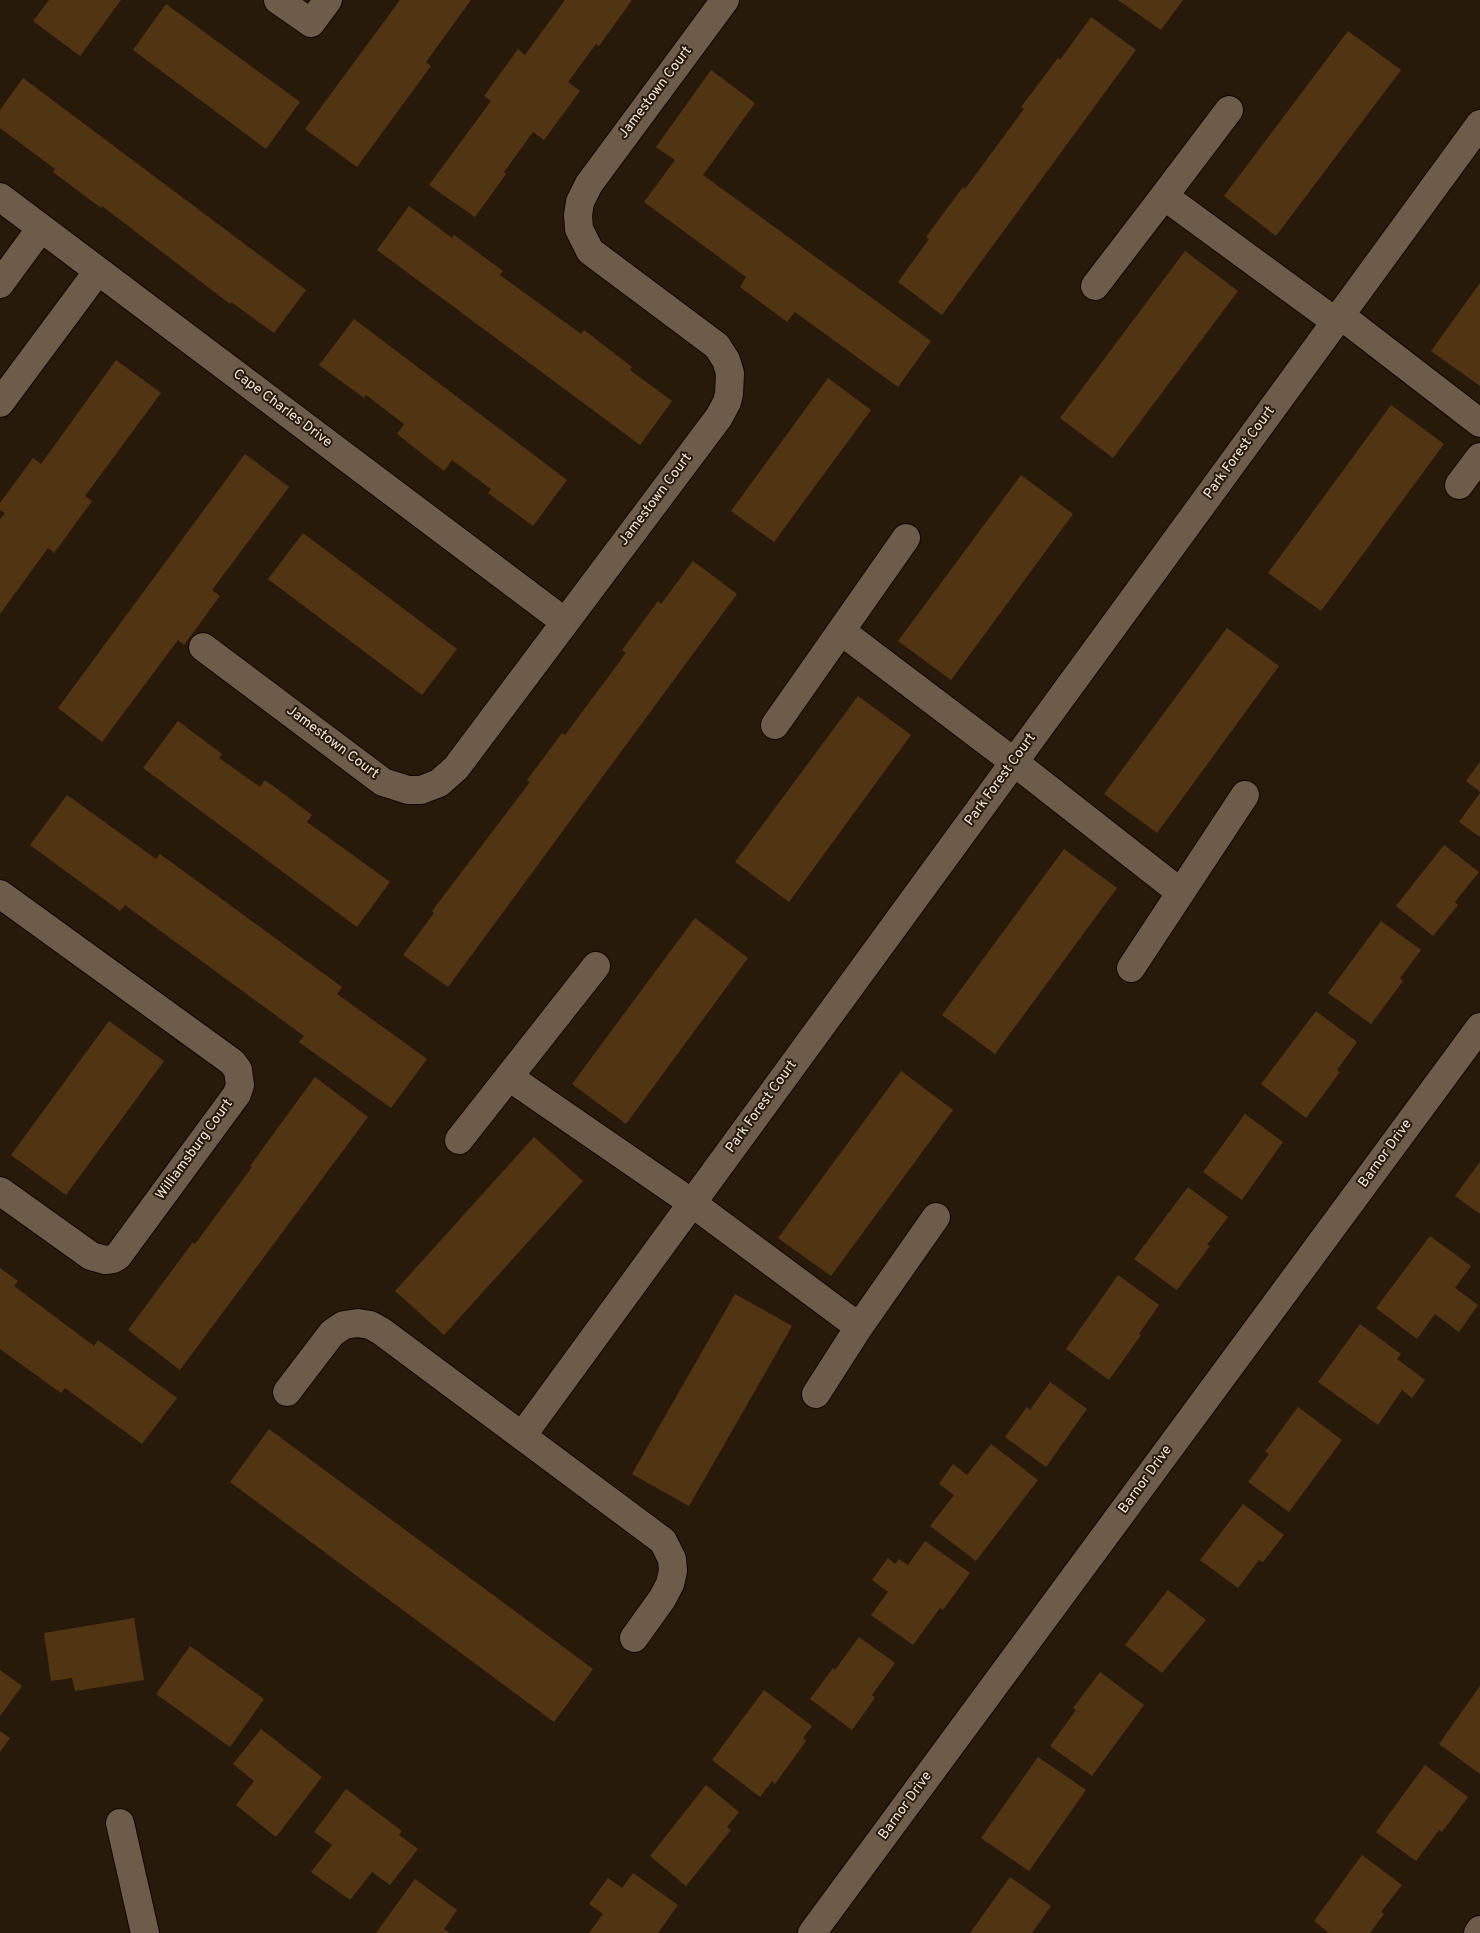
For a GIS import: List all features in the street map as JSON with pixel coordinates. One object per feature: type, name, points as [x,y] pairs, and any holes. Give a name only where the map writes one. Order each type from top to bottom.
[{"type":"street","points":[[278,0],[311,23],[328,0]]},
{"type":"street","name":"Jamestown Court","points":[[204,647],[383,782],[408,790],[421,790],[439,783],[456,768],[719,417],[729,394],[730,374],[726,360],[717,346],[590,251],[579,229],[578,215],[580,202],[589,184],[725,0]]},
{"type":"street","points":[[1096,286],[1229,110]]},
{"type":"street","name":"Park Forest Court","points":[[522,1436],[1480,124]]},
{"type":"street","points":[[1164,196],[1338,318],[1480,423]]},
{"type":"street","name":"Cape Charles Drive","points":[[0,197],[565,622]]},
{"type":"street","points":[[0,284],[41,228]]},
{"type":"street","points":[[0,403],[98,271]]},
{"type":"street","points":[[1460,485],[1480,457]]},
{"type":"street","points":[[775,725],[906,538]]},
{"type":"street","points":[[841,631],[1014,762],[1180,892]]},
{"type":"street","points":[[1131,968],[1245,795]]},
{"type":"street","name":"Williamsburg Court","points":[[0,894],[232,1062],[238,1070],[240,1085],[237,1094],[118,1256],[113,1259],[105,1260],[91,1256],[0,1190]]},
{"type":"street","points":[[459,1140],[596,966]]},
{"type":"street","name":"Barnor Drive","points":[[812,1933],[1478,1033]]},
{"type":"street","points":[[509,1077],[692,1203],[859,1327]]},
{"type":"street","points":[[816,1394],[859,1327],[936,1217]]},
{"type":"street","points":[[287,1392],[332,1333],[344,1325],[358,1323],[381,1331],[662,1541],[672,1559],[673,1571],[670,1584],[662,1599],[634,1638]]},
{"type":"street","points":[[120,1823],[144,1933]]},
{"type":"building","points":[[49,0],[121,0],[80,56],[33,21]]},
{"type":"building","points":[[400,0],[471,0],[426,62],[431,66],[357,167],[305,129]]},
{"type":"building","points":[[565,0],[632,0],[599,46],[596,44],[568,82],[580,91],[544,140],[533,132],[475,217],[429,185],[491,101],[484,96],[518,49],[525,55]]},
{"type":"building","points":[[1118,0],[1183,0],[1161,30]]},
{"type":"building","points":[[166,4],[300,102],[266,149],[133,50]]},
{"type":"building","points":[[1091,17],[1136,50],[942,315],[898,282],[929,239],[926,237],[963,187],[965,189],[1024,109],[1021,107],[1058,58],[1060,60]]},
{"type":"building","points":[[1348,31],[1401,70],[1276,236],[1224,196]]},
{"type":"building","points":[[711,70],[755,103],[703,175],[931,341],[898,387],[795,312],[787,322],[740,287],[746,277],[644,202],[675,160],[656,147]]},
{"type":"building","points":[[23,78],[306,290],[274,333],[231,302],[230,304],[102,206],[101,208],[53,172],[55,169],[0,128],[0,110]]},
{"type":"building","points":[[409,206],[452,238],[454,235],[503,271],[500,275],[581,334],[584,330],[632,367],[630,370],[672,401],[640,445],[377,250]]},
{"type":"building","points":[[1185,251],[1238,291],[1113,458],[1060,418]]},
{"type":"building","points":[[1480,283],[1480,386],[1431,351]]},
{"type":"building","points":[[354,319],[567,480],[533,526],[488,493],[491,489],[452,460],[444,471],[397,434],[404,424],[366,395],[364,398],[319,365]]},
{"type":"building","points":[[116,360],[161,393],[85,496],[92,501],[54,553],[48,548],[0,614],[0,519],[5,513],[0,510],[0,503],[33,458],[41,464]]},
{"type":"building","points":[[828,378],[871,410],[774,542],[731,511]]},
{"type":"building","points":[[1391,405],[1444,444],[1321,611],[1268,573]]},
{"type":"building","points":[[245,454],[289,487],[212,590],[220,596],[184,645],[178,640],[102,742],[58,708]]},
{"type":"building","points":[[1021,475],[1073,514],[951,680],[898,641]]},
{"type":"building","points":[[303,533],[457,649],[422,695],[268,579]]},
{"type":"building","points":[[693,561],[737,594],[448,987],[403,955],[434,913],[432,911],[530,782],[527,780],[562,733],[565,735],[626,653],[622,650],[658,601],[661,604]]},
{"type":"building","points":[[1227,628],[1279,666],[1157,833],[1104,794]]},
{"type":"building","points":[[858,696],[911,735],[789,902],[735,862]]},
{"type":"building","points":[[178,721],[222,754],[219,758],[260,787],[265,780],[312,815],[307,822],[390,882],[357,927],[143,768]]},
{"type":"building","points":[[1480,762],[1480,792],[1466,781]]},
{"type":"building","points":[[1480,793],[1480,837],[1459,822]]},
{"type":"building","points":[[67,795],[156,859],[160,854],[342,987],[337,994],[427,1059],[391,1108],[299,1042],[304,1036],[125,905],[120,911],[30,845]]},
{"type":"building","points":[[1444,845],[1479,872],[1455,902],[1458,905],[1433,936],[1396,906]]},
{"type":"building","points":[[1064,849],[1117,888],[995,1054],[942,1015]]},
{"type":"building","points":[[695,918],[748,958],[626,1124],[572,1084]]},
{"type":"building","points":[[1381,921],[1421,950],[1400,978],[1403,981],[1371,1024],[1328,993]]},
{"type":"building","points":[[1316,1011],[1357,1042],[1337,1070],[1340,1072],[1306,1118],[1261,1084]]},
{"type":"building","points":[[109,1021],[164,1061],[66,1195],[11,1155]]},
{"type":"building","points":[[901,1071],[953,1110],[831,1276],[778,1238]]},
{"type":"building","points":[[315,1077],[368,1117],[180,1370],[128,1330],[193,1242],[195,1244],[252,1167],[250,1166]]},
{"type":"building","points":[[1245,1114],[1283,1142],[1242,1200],[1203,1172]]},
{"type":"building","points":[[534,1137],[583,1181],[444,1335],[395,1291]]},
{"type":"building","points":[[1480,1162],[1480,1214],[1455,1196]]},
{"type":"building","points":[[1188,1187],[1228,1217],[1207,1245],[1210,1246],[1177,1290],[1134,1259]]},
{"type":"building","points":[[1430,1236],[1471,1266],[1455,1288],[1478,1305],[1459,1332],[1435,1314],[1417,1339],[1376,1308]]},
{"type":"building","points":[[0,1268],[18,1281],[14,1286],[94,1346],[98,1340],[177,1398],[142,1444],[65,1388],[61,1393],[0,1349]]},
{"type":"building","points":[[1118,1275],[1159,1305],[1139,1334],[1141,1335],[1109,1380],[1066,1349]]},
{"type":"building","points":[[735,1294],[792,1326],[689,1506],[632,1474]]},
{"type":"building","points":[[1360,1324],[1401,1354],[1397,1359],[1425,1380],[1412,1398],[1402,1390],[1378,1425],[1318,1382]]},
{"type":"building","points":[[1050,1382],[1087,1409],[1046,1467],[1005,1437],[1027,1407],[1030,1410]]},
{"type":"building","points":[[1298,1407],[1342,1440],[1289,1512],[1248,1482],[1269,1454],[1265,1452]]},
{"type":"building","points":[[269,1429],[593,1669],[554,1722],[230,1482]]},
{"type":"building","points":[[991,1444],[1038,1480],[976,1561],[930,1526],[954,1495],[939,1484],[953,1464],[967,1475]]},
{"type":"building","points":[[1243,1504],[1284,1535],[1263,1562],[1259,1560],[1238,1588],[1200,1560]]},
{"type":"building","points":[[925,1541],[970,1573],[943,1610],[940,1608],[913,1645],[871,1615],[888,1592],[872,1580],[888,1558],[895,1564],[899,1559],[908,1565]]},
{"type":"building","points":[[1168,1590],[1206,1620],[1162,1673],[1125,1645]]},
{"type":"building","points":[[134,1618],[144,1680],[75,1691],[72,1678],[51,1681],[44,1633]]},
{"type":"building","points":[[859,1637],[895,1663],[872,1695],[875,1698],[852,1730],[810,1699],[833,1668],[835,1670]]},
{"type":"building","points":[[190,1646],[264,1699],[230,1747],[156,1694]]},
{"type":"building","points":[[0,1670],[22,1686],[0,1716]]},
{"type":"building","points":[[1100,1672],[1144,1705],[1092,1776],[1050,1746],[1076,1710],[1073,1708]]},
{"type":"building","points":[[1480,1686],[1480,1774],[1439,1744]]},
{"type":"building","points":[[764,1690],[812,1726],[803,1738],[806,1741],[775,1784],[772,1781],[760,1797],[712,1760]]},
{"type":"building","points":[[261,1729],[322,1777],[276,1837],[236,1805],[254,1781],[233,1764]]},
{"type":"building","points":[[0,1731],[10,1738],[0,1752]]},
{"type":"building","points":[[1038,1757],[1086,1790],[1029,1871],[981,1838]]},
{"type":"building","points":[[1425,1765],[1468,1797],[1442,1832],[1439,1830],[1416,1861],[1376,1832]]},
{"type":"building","points":[[706,1785],[739,1812],[727,1827],[731,1830],[686,1886],[650,1856]]},
{"type":"building","points":[[346,1789],[402,1831],[399,1835],[418,1849],[390,1885],[372,1872],[350,1900],[311,1872],[332,1845],[314,1832]]},
{"type":"building","points":[[1362,1855],[1402,1885],[1381,1912],[1384,1914],[1370,1933],[1329,1933],[1314,1921]]},
{"type":"building","points":[[633,1873],[678,1905],[658,1933],[589,1933],[603,1914],[589,1904],[608,1878],[622,1888]]},
{"type":"building","points":[[1010,1877],[1051,1906],[1032,1933],[970,1933]]},
{"type":"building","points":[[415,1879],[457,1910],[444,1929],[450,1933],[376,1933]]}]
